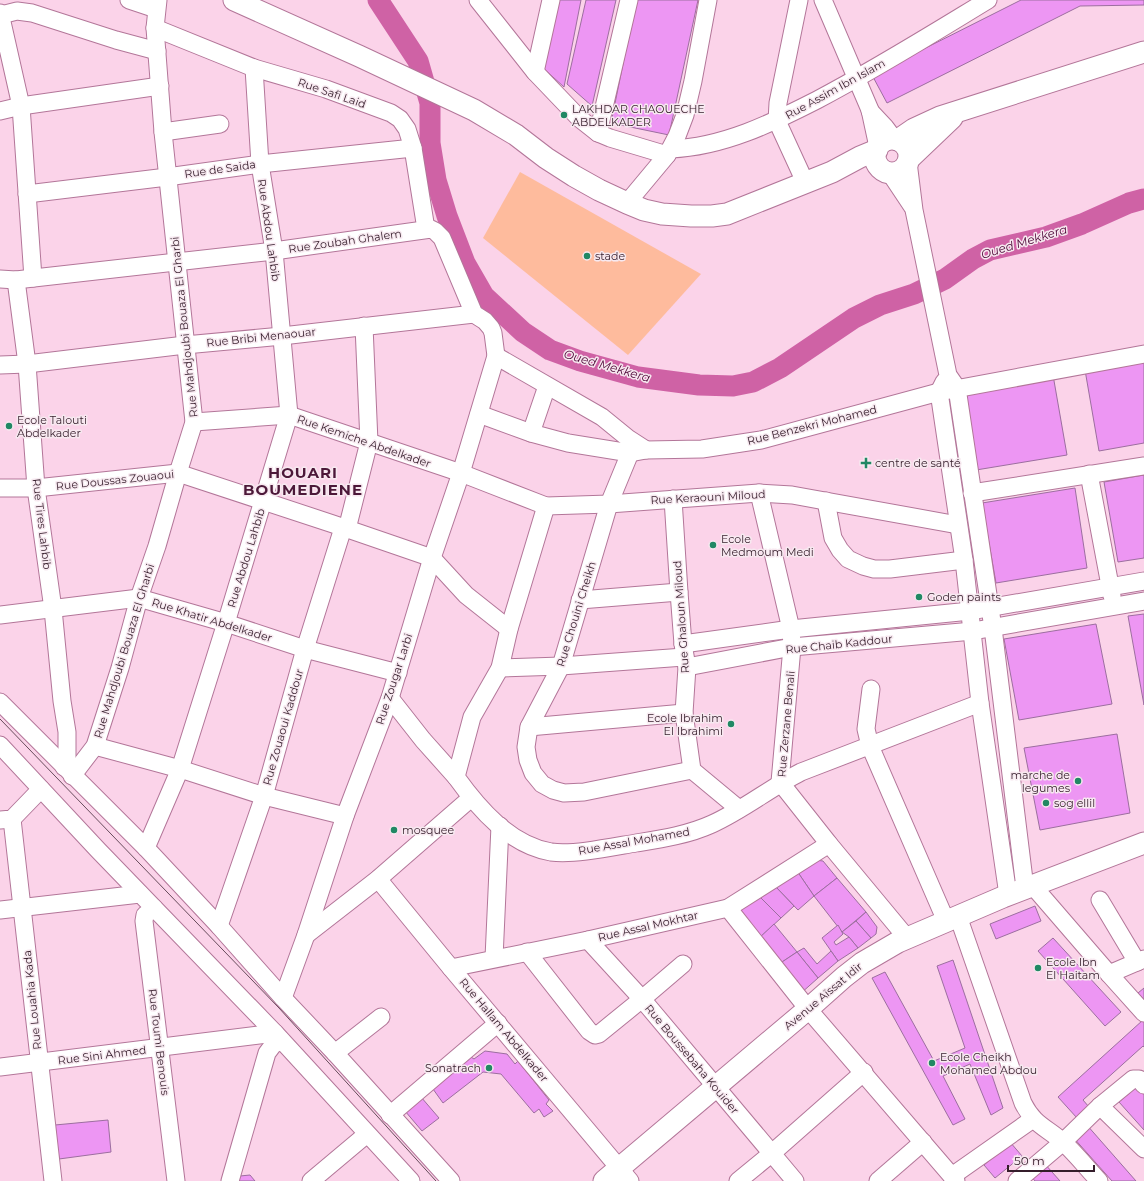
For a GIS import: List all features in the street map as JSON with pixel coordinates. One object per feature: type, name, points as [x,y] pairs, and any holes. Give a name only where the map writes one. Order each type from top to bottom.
[{"type":"main road","points":[[234,0],[474,110],[516,135],[546,158],[574,176],[599,190],[644,210],[662,214],[691,216],[712,216],[733,212],[832,172],[940,117],[1144,52]]},
{"type":"main road","points":[[832,172],[899,172],[946,123],[966,108]]},
{"type":"main road","points":[[887,144],[906,146],[909,161]]},
{"type":"main road","points":[[887,144],[876,161],[878,165],[887,172]]},
{"type":"main road","name":"Avenue Aïssat Idir","points":[[618,1177],[715,1087],[808,1009],[844,976],[862,963],[907,938],[952,919],[1022,890],[1144,844]]},
{"type":"street","points":[[130,0],[157,4]]},
{"type":"street","points":[[478,0],[535,72],[579,118],[598,133],[615,140],[669,152]]},
{"type":"street","points":[[535,72],[551,0]]},
{"type":"street","points":[[598,133],[629,0]]},
{"type":"street","points":[[627,203],[669,152],[685,115],[708,0]]},
{"type":"street","points":[[799,0],[778,103],[777,120],[805,182]]},
{"type":"street","points":[[823,0],[870,110],[885,127],[887,144]]},
{"type":"street","name":"Rue Assim Ibn Islam","points":[[669,152],[724,140],[777,120],[856,80],[988,0]]},
{"type":"street","name":"Rue Mahdjoubi Bouaza El Gharbi","points":[[68,772],[94,746],[120,668],[139,598],[157,546],[194,422],[163,132],[155,28],[157,4]]},
{"type":"street","points":[[33,278],[22,106],[0,14],[17,11],[32,13],[116,40],[157,51]]},
{"type":"street","name":"Rue Safi Laid","points":[[155,28],[254,68],[326,89],[391,113],[400,119],[407,129],[413,148],[426,229]]},
{"type":"street","name":"Rue Abdou Lahbib","points":[[146,848],[180,769],[289,415],[274,251],[260,164],[254,68]]},
{"type":"street","points":[[0,111],[22,106],[160,86]]},
{"type":"street","points":[[163,132],[220,124]]},
{"type":"street","name":"Rue de Saida","points":[[27,194],[260,164],[413,148]]},
{"type":"street","points":[[909,161],[915,213],[944,348],[953,382],[990,608],[1022,890]]},
{"type":"street","points":[[887,172],[904,192],[915,213]]},
{"type":"street","points":[[426,229],[435,230],[442,238],[474,314],[485,321],[491,328],[496,356],[602,417],[629,439],[638,451]]},
{"type":"street","name":"Rue Zoubah Ghalem","points":[[8,279],[33,278],[274,251],[426,229]]},
{"type":"street","name":"Rue Tires Lahbib","points":[[8,279],[27,364],[36,488],[53,609],[62,701],[67,732],[68,772]]},
{"type":"street","name":"Rue Bribi Menaouar","points":[[0,365],[27,364],[186,345],[282,336],[474,314]]},
{"type":"street","name":"Rue Zouaoui Kaddour","points":[[219,926],[264,796],[306,649],[345,528],[369,442],[364,326]]},
{"type":"street","points":[[1144,354],[953,382],[939,392],[964,560],[980,703],[1022,890],[1110,974],[1144,1013]]},
{"type":"street","name":"Rue Zougar Larbi","points":[[283,998],[306,935],[345,816],[390,698],[432,558],[461,473],[496,356]]},
{"type":"street","points":[[531,433],[547,386]]},
{"type":"street","name":"Rue Benzekri Mohamed","points":[[479,414],[531,433],[568,443],[638,451],[702,449],[761,440],[939,392]]},
{"type":"street","name":"Rue Kemiche Abdelkader","points":[[194,422],[289,415],[461,473]]},
{"type":"street","name":"Rue Chouini Cheikh","points":[[638,451],[609,504],[561,666],[529,727],[526,747],[528,760],[533,773],[542,784],[553,790],[564,793],[584,792],[692,770]]},
{"type":"street","points":[[972,493],[1144,466]]},
{"type":"street","name":"Rue Doussas Zouaoui","points":[[0,488],[36,488],[178,473],[263,500],[432,558]]},
{"type":"street","name":"Rue Keraouni Miloud","points":[[461,473],[546,506],[609,504],[759,493],[792,495],[958,526]]},
{"type":"street","points":[[1090,474],[1114,607]]},
{"type":"street","name":"Rue Zerzane Benali","points":[[759,493],[791,629],[792,648],[780,782],[907,938]]},
{"type":"street","name":"Rue Ghaloun Miloud","points":[[673,499],[678,592],[685,656],[684,713],[692,770]]},
{"type":"street","points":[[826,501],[833,538],[840,550],[848,559],[863,566],[874,569],[890,569],[964,560]]},
{"type":"street","points":[[456,777],[472,717],[500,668],[509,629],[546,506]]},
{"type":"street","points":[[432,558],[466,595],[509,629]]},
{"type":"street","points":[[685,656],[791,629],[970,611],[1144,581]]},
{"type":"street","points":[[580,600],[678,592]]},
{"type":"street","name":"Rue Khatir Abdelkader","points":[[0,614],[139,598],[226,623],[306,649],[398,673]]},
{"type":"street","name":"Rue Chaib Kaddour","points":[[500,668],[561,666],[792,648],[973,631],[1144,602]]},
{"type":"street","points":[[870,689],[866,729],[870,746],[952,919],[1023,1103],[1033,1119],[1063,1142],[1099,1181]]},
{"type":"street","name":"Rue Assal Mohamed","points":[[390,698],[423,740],[456,777],[471,798],[500,826],[524,843],[552,852],[576,852],[619,846],[695,831],[712,824],[739,809],[780,782],[801,772],[980,703]]},
{"type":"street","points":[[0,702],[68,772],[146,848],[451,1181]]},
{"type":"street","points":[[529,727],[684,713]]},
{"type":"street","points":[[0,745],[140,894],[278,1037],[411,1181]]},
{"type":"street","points":[[94,746],[180,769],[264,796],[345,816]]},
{"type":"street","points":[[692,770],[739,809]]},
{"type":"street","points":[[6,820],[41,789]]},
{"type":"street","points":[[306,935],[378,879],[471,798]]},
{"type":"street","name":"Rue Louahia Kada","points":[[6,820],[22,908],[53,1181]]},
{"type":"street","points":[[494,958],[500,826]]},
{"type":"street","name":"Rue Assal Mokhtar","points":[[451,968],[588,940],[728,908],[829,844]]},
{"type":"street","name":"Rue Hallam Abdelkader","points":[[378,879],[498,1023],[618,1177]]},
{"type":"street","points":[[0,910],[140,894]]},
{"type":"street","points":[[1100,900],[1141,961],[1110,974]]},
{"type":"street","name":"Rue Toumi Benouis","points":[[154,908],[145,915],[144,921],[176,1181]]},
{"type":"street","points":[[728,908],[808,1009],[864,1072],[954,1179],[1033,1119]]},
{"type":"street","name":"Rue Boussebaha Kouider","points":[[588,940],[642,999],[794,1181]]},
{"type":"street","points":[[527,952],[592,1034],[599,1034],[683,964]]},
{"type":"street","points":[[335,1053],[381,1017]]},
{"type":"street","points":[[390,1114],[498,1023]]},
{"type":"street","points":[[230,1181],[267,1053],[278,1037]]},
{"type":"street","name":"Rue Sini Ahmed","points":[[0,1067],[160,1048],[278,1037]]},
{"type":"street","points":[[738,1181],[772,1154],[864,1072]]},
{"type":"street","points":[[1017,1181],[1063,1142],[1100,1106],[1134,1079],[1139,1080],[1144,1085]]},
{"type":"street","points":[[1100,1106],[1144,1149]]},
{"type":"street","points":[[311,1181],[367,1134]]},
{"type":"street","points":[[878,1181],[923,1142]]},
{"type":"shaded area","name":"stade","points":[[520,172],[701,274],[628,355],[483,238]]},
{"type":"building","points":[[556,0],[581,0],[564,87],[543,68]]},
{"type":"building","points":[[586,0],[616,0],[592,106],[567,84]]},
{"type":"building","points":[[636,0],[698,0],[669,135],[611,123]]},
{"type":"building","points":[[1021,0],[1144,0],[1144,5],[1080,6],[887,103],[872,75]]},
{"type":"building","points":[[1144,360],[1144,443],[1099,451],[1085,370]]},
{"type":"building","points":[[1053,375],[1067,455],[976,470],[963,391]]},
{"type":"building","points":[[1144,475],[1144,558],[1118,562],[1104,482]]},
{"type":"building","points":[[1075,488],[1087,568],[996,583],[982,503]]},
{"type":"building","points":[[1144,614],[1144,705],[1128,616]]},
{"type":"building","points":[[1096,624],[1112,704],[1019,720],[1004,639]]},
{"type":"building","name":"marche de legumes","points":[[1117,734],[1130,813],[1040,830],[1024,748]]},
{"type":"building","points":[[815,860],[823,861],[837,878],[814,896],[797,871]]},
{"type":"building","points":[[797,871],[814,896],[798,910],[775,886]]},
{"type":"building","points":[[837,878],[866,912],[842,932],[814,896]]},
{"type":"building","points":[[775,886],[794,906],[781,918],[760,897]]},
{"type":"building","points":[[760,897],[781,918],[756,941],[735,914]]},
{"type":"building","points":[[1035,906],[1041,921],[996,939],[990,924]]},
{"type":"building","points":[[866,912],[877,927],[876,934],[871,938],[856,921]]},
{"type":"building","points":[[856,921],[871,938],[858,948],[849,937],[842,932]]},
{"type":"building","points":[[774,924],[797,952],[776,966],[756,941]]},
{"type":"building","points":[[838,925],[843,934],[834,942],[836,945],[849,937],[858,948],[838,961],[822,938]]},
{"type":"building","points":[[1053,938],[1121,1012],[1105,1026],[1038,951]]},
{"type":"building","points":[[804,948],[817,964],[831,951],[838,961],[818,978],[797,952]]},
{"type":"building","points":[[797,952],[818,978],[800,994],[776,966]]},
{"type":"building","points":[[953,960],[1003,1108],[991,1115],[970,1064],[943,1076],[965,1119],[953,1125],[872,978],[885,972],[934,1061],[965,1048],[937,966]]},
{"type":"building","points":[[1144,988],[1144,1000],[1138,993]]},
{"type":"building","points":[[1143,1020],[1144,1047],[1143,1046],[1083,1100],[1089,1107],[1077,1118],[1058,1097]]},
{"type":"building","points":[[485,1051],[507,1054],[515,1064],[518,1061],[549,1100],[546,1104],[553,1111],[544,1117],[539,1109],[534,1113],[501,1074],[483,1072],[443,1103],[433,1089],[471,1057],[474,1059]]},
{"type":"building","points":[[1140,1084],[1144,1089],[1144,1130],[1119,1102]]},
{"type":"building","points":[[421,1097],[439,1118],[422,1131],[405,1111]]},
{"type":"building","points":[[108,1120],[111,1152],[59,1159],[55,1125]]},
{"type":"building","points":[[1086,1124],[1136,1181],[1112,1181],[1072,1136]]},
{"type":"building","points":[[1010,1142],[1022,1156],[995,1178],[984,1165]]},
{"type":"building","points":[[1044,1163],[1060,1181],[1035,1181],[1030,1175]]},
{"type":"building","points":[[250,1175],[255,1181],[238,1181],[240,1176]]},
{"type":"waterway","name":"Oued Mekkera","points":[[378,0],[418,61],[430,103],[430,143],[436,180],[447,216],[465,263],[484,296],[523,332],[550,350],[580,361],[638,377],[699,385],[733,386],[753,382],[780,368],[854,318],[880,305],[914,294],[945,279],[973,259],[990,250],[1046,237],[1082,224],[1129,203],[1144,199]]},
{"type":"tram line","points":[[0,719],[279,1008],[436,1181]]},
{"type":"place","name":"LAKHDAR CHAOUECHE ABDELKADER","points":[[564,115]]},
{"type":"place","name":"stade","points":[[587,256]]},
{"type":"place","name":"Ecole Talouti Abdelkader","points":[[9,426]]},
{"type":"place","name":"centre de santé","points":[[866,463]]},
{"type":"place","name":"Ecole Medmoum Medi","points":[[713,545]]},
{"type":"place","name":"Goden paints","points":[[919,597]]},
{"type":"place","name":"Ecole Ibrahim El Ibrahimi","points":[[731,724]]},
{"type":"place","name":"marche de legumes","points":[[1078,781]]},
{"type":"place","name":"sog ellil","points":[[1046,803]]},
{"type":"place","name":"mosquee","points":[[394,830]]},
{"type":"place","name":"Ecole Ibn El Haitam","points":[[1038,968]]},
{"type":"place","name":"Ecole Cheikh Mohamed Abdou","points":[[932,1063]]},
{"type":"place","name":"Sonatrach","points":[[489,1068]]},
{"type":"district","name":"HOUARI BOUMEDIENE","points":[[303,482]]}]
